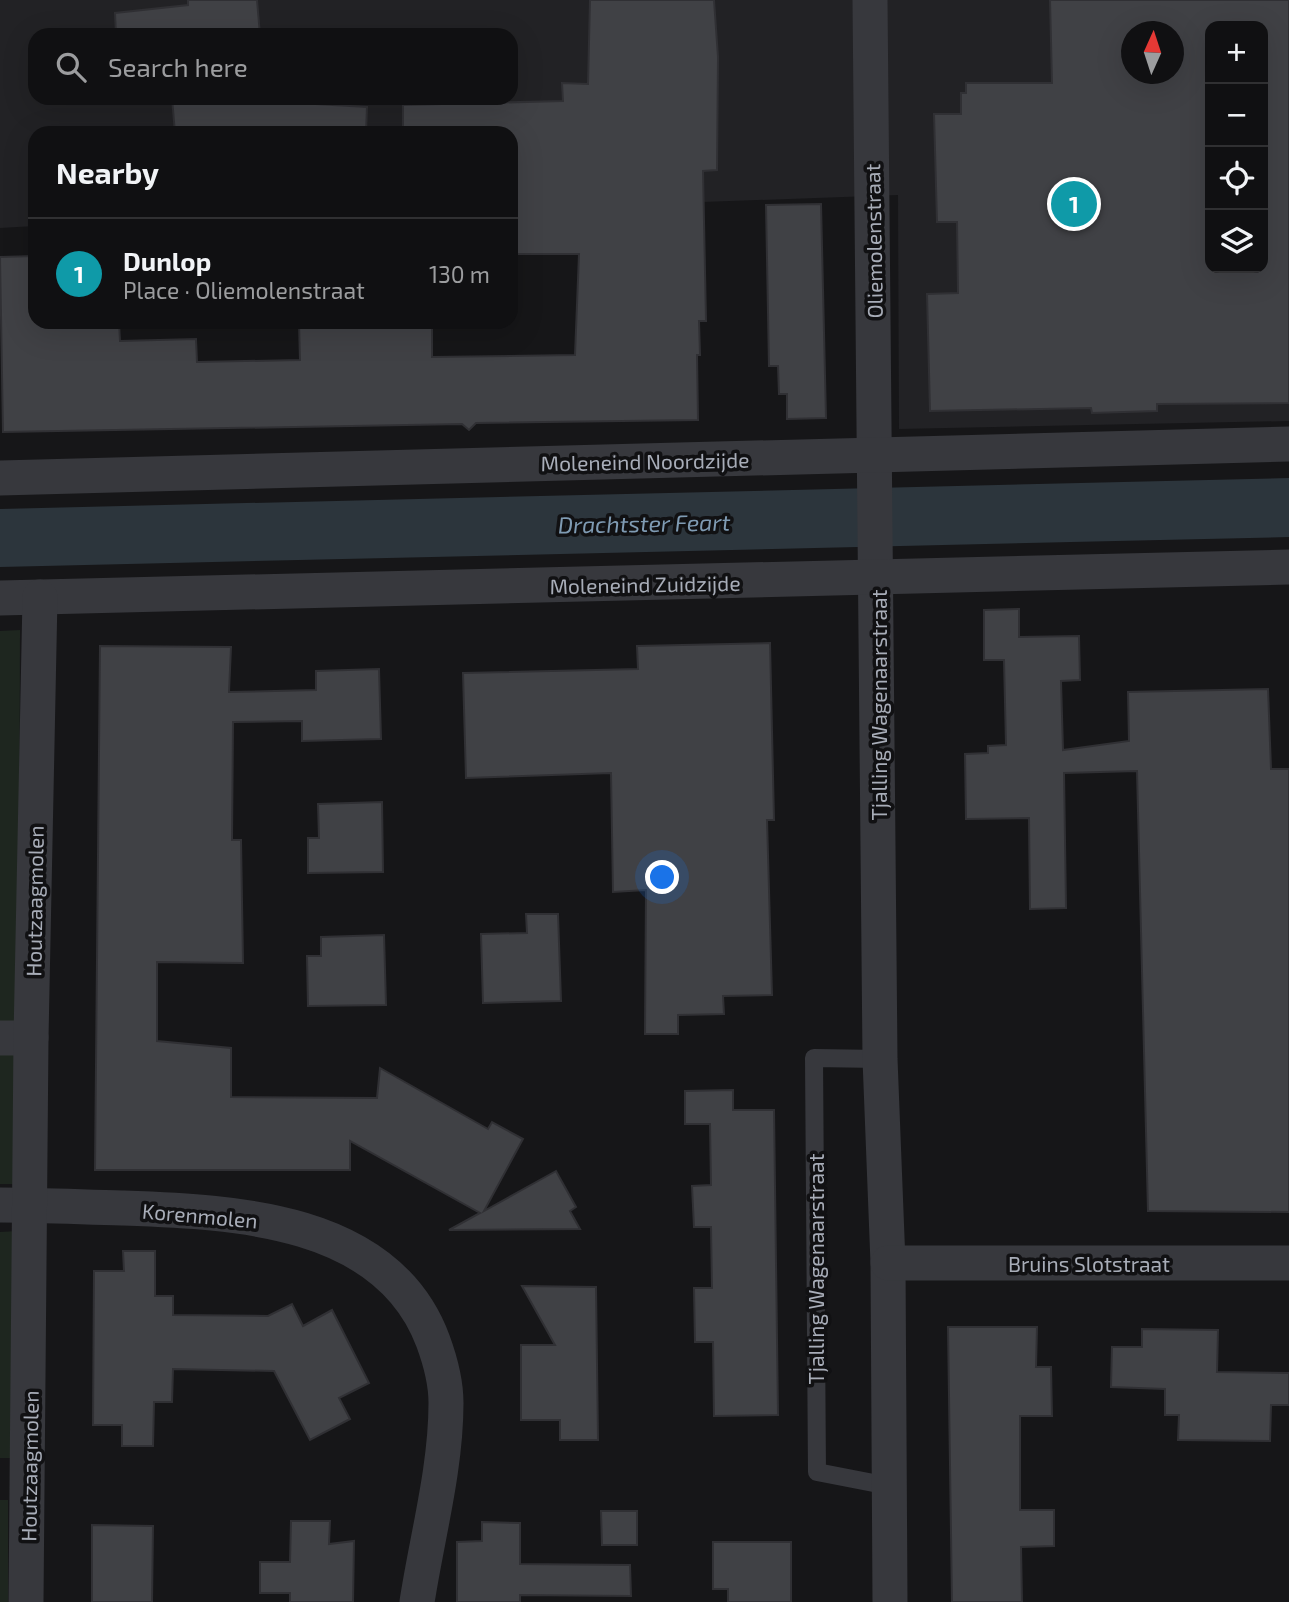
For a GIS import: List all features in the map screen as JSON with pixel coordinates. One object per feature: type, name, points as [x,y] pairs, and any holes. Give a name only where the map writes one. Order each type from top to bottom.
[{"type":"street","name":"Oliemolenstraat","points":[[870,0],[876,570]]},
{"type":"street","name":"Moleneind Noordzijde","points":[[0,478],[874,469],[1289,444]]},
{"type":"street","name":"Moleneind Zuidzijde","points":[[0,598],[876,570],[1289,567]]},
{"type":"street","name":"Tjalling Wagenaarstraat","points":[[876,570],[880,1059],[888,1263],[890,1602]]},
{"type":"street","name":"Houtzaagmolen","points":[[26,1602],[15,1483],[16,1038],[40,597]]},
{"type":"street","name":"Korenmolen","points":[[15,1205],[242,1215],[338,1242],[373,1263],[400,1286],[424,1317],[441,1361],[446,1402],[440,1468],[416,1602]]},
{"type":"street","name":"Bruins Slotstraat","points":[[888,1263],[1289,1263]]},
{"type":"lane","name":"Tjalling Wagenaarstraat","points":[[880,1059],[814,1058],[817,1472],[889,1486]]},
{"type":"shaded area","points":[[0,0],[1289,0],[1289,421],[899,429],[898,195],[518,209],[518,126],[28,126],[28,226],[0,228]]},
{"type":"shaded area","points":[[20,630],[18,1184],[0,1184],[0,631]]},
{"type":"shaded area","points":[[18,1231],[14,1458],[0,1458],[0,1232]]},
{"type":"shaded area","points":[[0,1500],[8,1500],[8,1602],[0,1602]]},
{"type":"water","name":"Drachtster Feart","points":[[1289,478],[1289,537],[0,567],[0,509]]},
{"type":"building","points":[[188,0],[257,0],[259,28],[116,28],[115,13],[188,5]]},
{"type":"building","points":[[590,0],[714,0],[718,57],[717,170],[703,171],[706,321],[699,321],[698,420],[476,423],[469,430],[462,424],[3,432],[0,257],[28,256],[28,329],[119,329],[120,341],[196,339],[197,362],[300,360],[299,329],[432,329],[432,357],[575,355],[579,254],[518,254],[518,126],[403,126],[403,105],[518,105],[518,102],[563,101],[562,83],[588,84]]},
{"type":"building","points":[[1050,0],[1289,0],[1289,403],[1157,404],[1157,411],[1092,413],[1091,408],[930,411],[927,294],[958,293],[957,222],[937,222],[934,114],[961,114],[961,93],[966,93],[966,83],[1052,83]]},
{"type":"building","points":[[173,105],[367,107],[366,126],[174,126]]},
{"type":"building","points":[[821,204],[826,418],[787,419],[787,394],[779,394],[778,366],[769,366],[766,205]]},
{"type":"building","points":[[1019,609],[1019,637],[1079,636],[1080,680],[1061,681],[1063,750],[1129,741],[1128,692],[1268,689],[1271,769],[1289,769],[1289,1212],[1148,1211],[1137,771],[1064,773],[1066,908],[1030,909],[1029,818],[966,819],[965,754],[988,753],[988,746],[1006,745],[1004,660],[984,660],[984,610]]},
{"type":"building","points":[[770,643],[774,820],[767,820],[772,995],[723,996],[724,1014],[678,1015],[678,1034],[645,1034],[646,890],[613,892],[611,773],[466,778],[463,673],[638,669],[637,646]]},
{"type":"building","points":[[100,646],[231,647],[229,692],[316,690],[316,671],[379,669],[381,739],[302,741],[302,721],[233,722],[232,840],[241,840],[243,963],[157,962],[157,1041],[231,1048],[231,1097],[377,1098],[380,1068],[488,1129],[492,1122],[523,1139],[484,1211],[556,1171],[576,1207],[570,1211],[580,1229],[449,1230],[480,1213],[350,1141],[350,1170],[95,1170]]},
{"type":"building","points":[[382,802],[383,872],[308,873],[308,838],[319,838],[318,804]]},
{"type":"building","points":[[526,914],[558,914],[561,1001],[483,1003],[481,934],[527,933]]},
{"type":"building","points":[[384,935],[386,1005],[308,1006],[307,956],[321,956],[321,937]]},
{"type":"building","points":[[733,1090],[733,1110],[774,1110],[778,1415],[714,1416],[713,1342],[695,1342],[694,1288],[712,1288],[711,1227],[694,1227],[692,1186],[711,1185],[710,1124],[685,1124],[685,1091]]},
{"type":"building","points":[[123,1251],[155,1251],[155,1296],[173,1296],[173,1315],[268,1316],[292,1304],[303,1326],[332,1310],[369,1383],[339,1398],[350,1419],[310,1440],[274,1371],[173,1369],[172,1402],[154,1402],[153,1446],[122,1446],[122,1425],[93,1425],[94,1271],[124,1271]]},
{"type":"building","points":[[522,1286],[596,1287],[598,1440],[560,1440],[560,1420],[521,1420],[521,1345],[555,1345]]},
{"type":"building","points":[[948,1327],[1037,1327],[1036,1367],[1051,1367],[1052,1416],[1020,1416],[1020,1510],[1054,1510],[1054,1546],[1021,1547],[1022,1602],[952,1602]]},
{"type":"building","points":[[1142,1329],[1218,1330],[1217,1372],[1289,1373],[1289,1405],[1271,1405],[1270,1441],[1178,1440],[1179,1415],[1165,1415],[1165,1389],[1111,1387],[1112,1347],[1142,1347]]},
{"type":"building","points":[[601,1511],[637,1511],[637,1545],[602,1545]]},
{"type":"building","points":[[291,1521],[330,1521],[329,1544],[354,1541],[353,1602],[290,1602],[290,1593],[260,1593],[260,1562],[290,1562]]},
{"type":"building","points":[[482,1522],[520,1523],[520,1564],[630,1565],[631,1596],[520,1595],[520,1602],[457,1602],[457,1542],[482,1541]]},
{"type":"building","points":[[92,1525],[153,1526],[152,1602],[92,1602]]},
{"type":"building","points":[[713,1542],[791,1542],[791,1602],[728,1602],[728,1589],[713,1589]]},
{"type":"place","name":"Dunlop","points":[[1074,204]]}]
